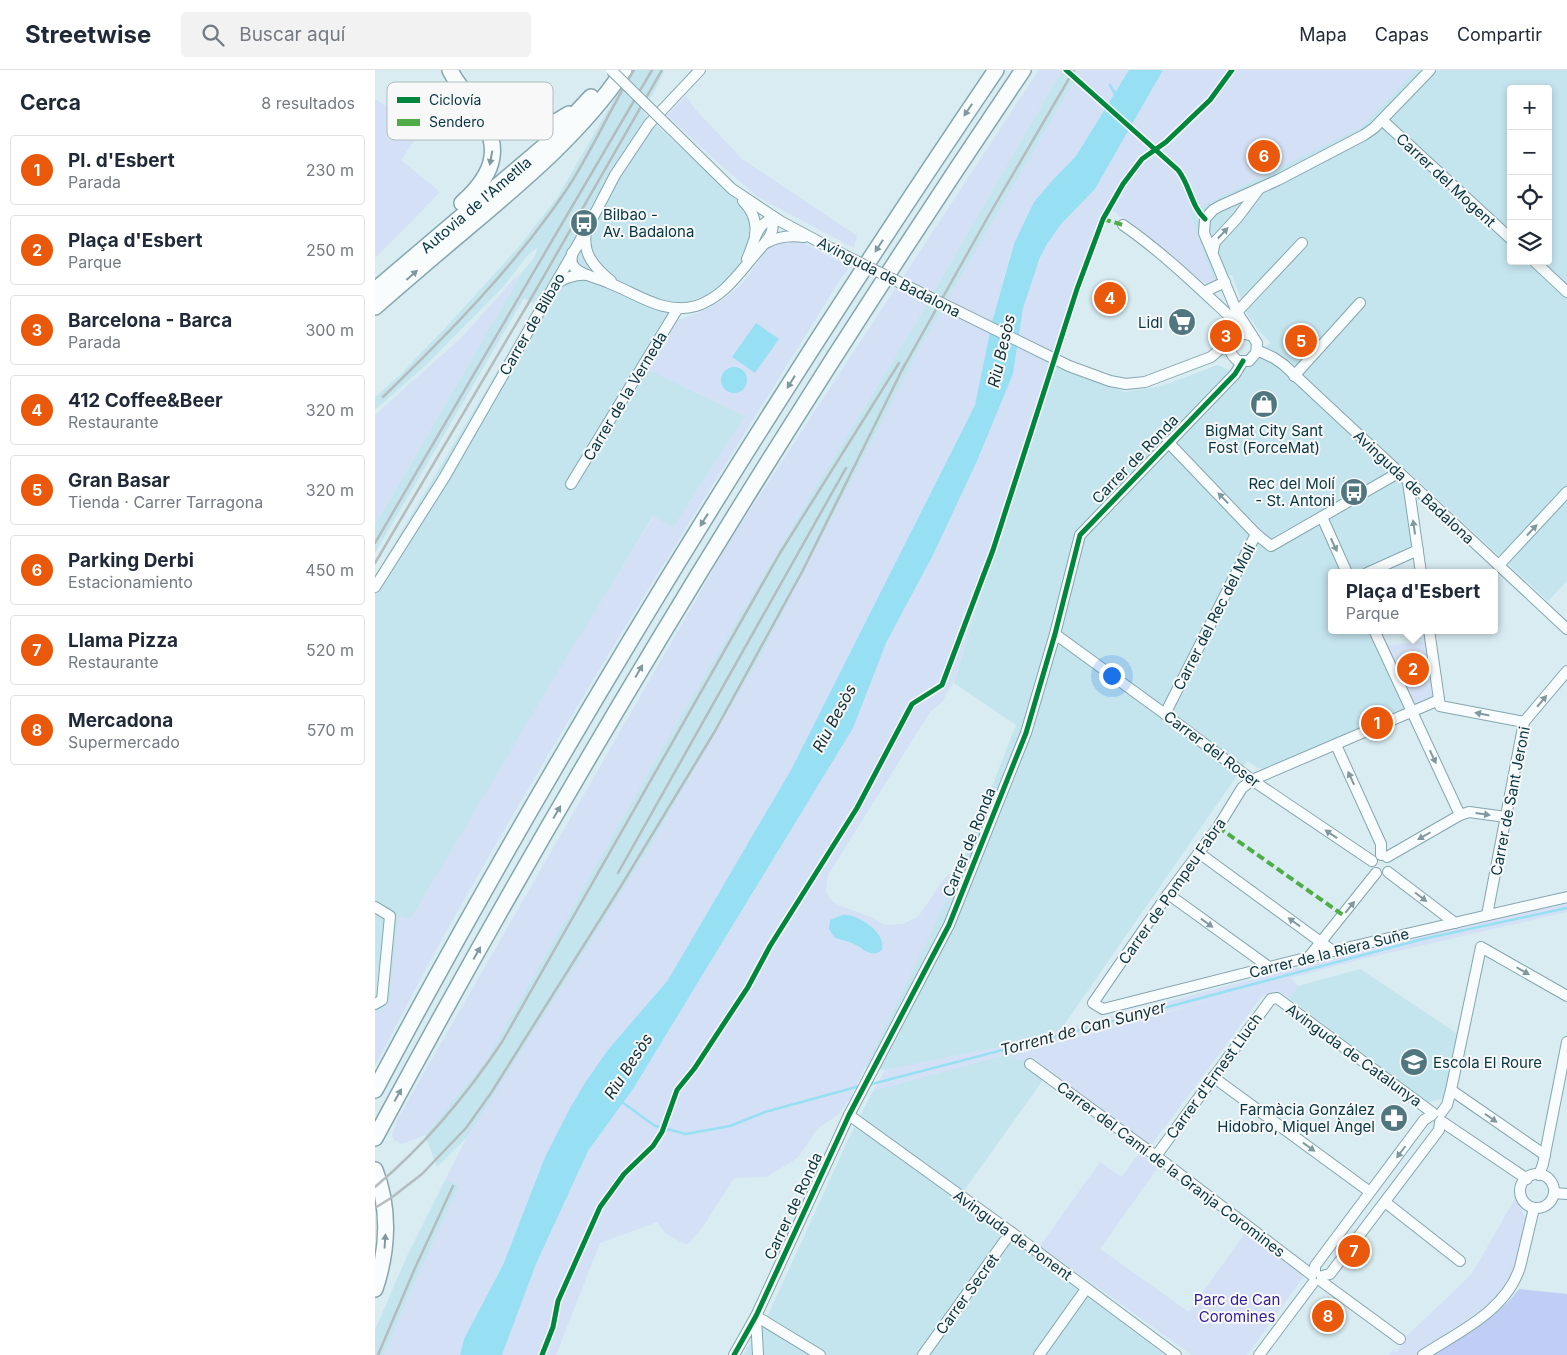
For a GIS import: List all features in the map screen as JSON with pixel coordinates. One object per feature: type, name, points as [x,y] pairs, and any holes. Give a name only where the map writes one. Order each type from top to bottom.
[{"type":"highway","points":[[450,70],[457,82]]},
{"type":"highway","points":[[456,70],[461,82]]},
{"type":"highway","points":[[461,70],[466,82]]},
{"type":"highway","name":"Autovia de l'Ametlla","points":[[553,138],[590,99],[611,70]]},
{"type":"highway","points":[[375,307],[559,147],[597,107],[624,70]]},
{"type":"highway","points":[[375,1090],[515,839],[684,554],[826,326],[996,70]]},
{"type":"highway","points":[[375,1138],[527,863],[660,636],[848,334],[1023,70]]},
{"type":"highway","points":[[553,124],[590,99]]},
{"type":"highway","points":[[375,283],[475,192],[487,173],[492,154],[492,140]]},
{"type":"highway","name":"Autovia de l'Ametlla","points":[[375,290],[551,140]]},
{"type":"highway","points":[[375,1170],[385,1207],[385,1237],[381,1267],[375,1289]]},
{"type":"street","name":"Avinguda de Badalona","points":[[611,70],[732,189],[773,218],[1069,366],[1099,379],[1117,383],[1135,383],[1156,379],[1211,358],[1232,356]]},
{"type":"street","name":"Carrer de Bilbao","points":[[375,587],[444,478],[570,258],[615,175],[649,124],[700,70]]},
{"type":"street","points":[[1237,312],[1239,329],[1229,345],[1232,356],[1238,361],[1243,362],[1253,358],[1257,350],[1257,343],[1237,312],[1204,233],[1205,219],[1213,210],[1364,135],[1382,120],[1430,70]]},
{"type":"street","name":"Carrer del Mogent","points":[[1382,120],[1507,235]]},
{"type":"street","points":[[1213,251],[1215,242],[1238,217],[1259,188]]},
{"type":"street","points":[[732,189],[750,209],[755,225],[755,238]]},
{"type":"street","points":[[1234,200],[1240,205],[1238,217]]},
{"type":"street","points":[[615,285],[593,263],[581,257],[570,258],[574,267],[589,276],[615,285],[653,304],[678,308],[696,306],[720,293],[736,279],[765,244],[772,232],[773,218],[761,225],[749,256],[736,279]]},
{"type":"street","points":[[1123,225],[1151,245],[1204,292],[1239,329],[1251,335]]},
{"type":"street","points":[[586,229],[586,248],[593,263]]},
{"type":"street","points":[[765,244],[786,236],[810,238]]},
{"type":"street","points":[[1237,312],[1303,243]]},
{"type":"street","points":[[1538,265],[1567,292]]},
{"type":"street","points":[[551,290],[555,284],[564,279],[579,275],[589,276]]},
{"type":"street","points":[[1204,292],[1225,282]]},
{"type":"street","points":[[1294,376],[1360,303]]},
{"type":"street","name":"Carrer de la Verneda","points":[[571,484],[678,308]]},
{"type":"street","name":"Avinguda de Badalona","points":[[1211,358],[1231,341]]},
{"type":"street","name":"Avinguda de Badalona","points":[[1257,350],[1274,358],[1567,629]]},
{"type":"street","name":"Carrer de Ronda","points":[[734,1355],[756,1316],[849,1115],[949,925],[1026,733],[1055,634],[1080,535],[1235,374],[1243,362]]},
{"type":"street","points":[[1168,442],[1256,534]]},
{"type":"street","name":"Carrer del Rec del Molí","points":[[1165,714],[1256,534],[1271,546],[1398,473]]},
{"type":"street","points":[[1408,482],[1420,569]]},
{"type":"street","points":[[1499,566],[1567,492]]},
{"type":"street","points":[[1322,517],[1345,569]]},
{"type":"street","points":[[1376,569],[1418,550]]},
{"type":"street","name":"Carrer del Roser","points":[[1055,634],[1252,780],[1372,861]]},
{"type":"street","points":[[1376,634],[1460,815]]},
{"type":"street","points":[[1430,634],[1439,703]]},
{"type":"street","name":"Carrer de Sant Jeroni","points":[[1487,915],[1524,722],[1567,671]]},
{"type":"street","points":[[1252,780],[1439,703],[1524,722]]},
{"type":"street","points":[[1336,745],[1381,844],[1384,856],[1391,865],[1388,872],[1383,874],[1376,873],[1372,868],[1372,861],[1376,856],[1384,856],[1460,815],[1469,812],[1507,817]]},
{"type":"street","name":"Carrer de Pompeu Fabra","points":[[1093,1003],[1168,894],[1218,827],[1242,788],[1252,780]]},
{"type":"street","points":[[1199,853],[1333,951]]},
{"type":"street","points":[[1388,872],[1455,923]]},
{"type":"street","points":[[1307,958],[1376,873]]},
{"type":"street","points":[[1168,894],[1269,967]]},
{"type":"street","name":"Carrer de la Riera Suñe","points":[[1093,1003],[1103,1009],[1333,951],[1567,897]]},
{"type":"street","points":[[375,907],[390,916],[379,1002]]},
{"type":"street","points":[[1317,1277],[1315,1266],[1424,1120],[1437,1117],[1447,1105],[1481,947],[1567,996]]},
{"type":"street","name":"Carrer d'Ernest Lluch","points":[[1156,1156],[1271,999],[1274,998]]},
{"type":"street","name":"Avinguda de Catalunya","points":[[1274,998],[1277,998],[1437,1117],[1527,1179]]},
{"type":"street","points":[[1539,1175],[1545,1155],[1567,1042]]},
{"type":"street","name":"Carrer del Camí de la Granja Coromines","points":[[1031,1064],[1400,1339]]},
{"type":"street","points":[[1213,1077],[1370,1192]]},
{"type":"street","points":[[1451,1090],[1545,1155]]},
{"type":"street","name":"Avinguda de Ponent","points":[[849,1115],[1011,1232],[1176,1355]]},
{"type":"street","points":[[1259,1355],[1317,1277],[1330,1274],[1439,1130],[1437,1117]]},
{"type":"street","points":[[1539,1175],[1547,1178],[1552,1183],[1554,1193],[1547,1204],[1534,1208],[1527,1204],[1521,1196],[1521,1188],[1527,1179],[1539,1175]]},
{"type":"street","points":[[1554,1193],[1567,1194]]},
{"type":"street","points":[[1385,1202],[1461,1261]]},
{"type":"street","points":[[1423,1355],[1477,1321],[1493,1308],[1513,1286],[1520,1267],[1534,1208]]},
{"type":"street","name":"Carrer Secret","points":[[923,1355],[1011,1232]]},
{"type":"street","points":[[1039,1355],[1087,1289]]},
{"type":"street","points":[[756,1316],[757,1355]]},
{"type":"street","points":[[756,1316],[820,1355]]},
{"type":"shaded area","points":[[631,70],[662,70],[664,72],[643,113],[739,202],[748,219],[750,229],[747,250],[736,269],[722,285],[707,295],[686,302],[647,369],[745,416],[673,528],[653,516],[410,920],[399,916],[389,1003],[375,1015],[375,576],[545,291],[533,303],[524,298],[375,553],[375,525],[523,271],[534,258],[538,247],[528,255],[504,286],[427,364],[375,410],[375,397],[399,376],[447,326],[517,249],[557,198]]},
{"type":"shaded area","points":[[1062,70],[1080,71],[922,344],[765,648],[647,852],[522,1052],[467,1137],[437,1167],[425,1135],[485,1062],[667,740],[796,520],[918,319]]},
{"type":"shaded area","points":[[1416,70],[1567,70],[1567,581],[1548,601],[1403,467],[1412,545],[1410,549],[1368,569],[1328,569],[1328,634],[1371,634],[1406,709],[1268,770],[1258,768],[1247,761],[1059,1030],[1000,1047],[885,1070],[865,1067],[927,941],[964,858],[1016,725],[954,683],[992,555],[1009,512],[1056,367],[1125,392],[1162,386],[1218,365],[1231,371],[1271,343],[1260,332],[1246,312],[1232,275],[1214,281],[1189,212],[1361,127]]},
{"type":"shaded area","name":"Escola El Roure","points":[[1360,969],[1459,1035],[1447,1090],[1441,1099],[1428,1102],[1289,998],[1298,986]]},
{"type":"shaded area","points":[[1018,1051],[1048,1073],[958,1199],[1165,1355],[743,1355],[770,1311],[848,1140],[873,1091]]},
{"type":"shaded area","points":[[445,1180],[459,1186],[384,1355],[375,1355],[375,1330],[407,1256]]},
{"type":"shaded area","points":[[1519,1289],[1567,1294],[1567,1355],[1432,1355],[1490,1318]]},
{"type":"green space","points":[[1039,70],[1062,70],[918,319],[796,520],[667,740],[485,1062],[425,1135],[402,1144],[394,1140],[392,1136],[397,1120],[729,542]]},
{"type":"green space","points":[[1078,70],[1129,70],[1076,156],[1051,182],[1011,252],[992,322],[975,405],[792,768],[668,980],[607,1051],[570,1108],[545,1157],[503,1265],[464,1339],[460,1355],[384,1355],[459,1186],[445,1180],[467,1137],[647,852],[765,648],[922,344],[1080,71]]},
{"type":"green space","points":[[1163,70],[1416,70],[1361,127],[1190,212],[1214,281],[1206,284],[1112,210],[1103,224],[1009,512],[992,555],[955,679],[942,702],[930,712],[828,875],[826,891],[830,899],[838,905],[871,917],[885,925],[903,924],[918,917],[942,882],[964,858],[927,941],[849,1100],[839,1114],[818,1128],[799,1156],[793,1161],[766,1177],[735,1178],[703,1227],[687,1245],[666,1234],[657,1222],[600,1243],[556,1355],[502,1355],[536,1264],[588,1151],[633,1089],[779,850],[933,555],[977,461],[1013,374],[1023,308],[1033,275],[1047,244],[1061,224],[1095,189]],"holes":[[[853,916],[868,925],[879,936],[883,947],[870,954],[854,944],[835,938],[833,918]]]},
{"type":"green space","points":[[686,96],[695,109],[742,159],[857,236],[854,248],[758,197],[716,161],[667,115]]},
{"type":"green space","points":[[375,99],[387,106],[387,140],[414,140],[401,160],[440,192],[375,258]]},
{"type":"green space","points":[[800,241],[850,267],[841,278],[691,520],[543,763],[448,928],[375,1066],[375,1015],[389,1002],[399,915],[411,919],[553,679],[654,516],[673,528],[745,416],[647,369],[677,320],[703,311],[734,291],[746,280],[763,254],[774,245],[783,242]]},
{"type":"green space","points":[[523,271],[376,523],[375,415],[462,337]]},
{"type":"green space","points":[[1431,641],[1439,697],[1415,712],[1381,646]]},
{"type":"green space","points":[[1567,902],[1567,912],[1358,960],[1291,978],[1298,986],[1289,998],[1278,991],[1262,996],[1150,1147],[1032,1057],[1018,1061],[1012,1056],[1243,991],[873,1091],[885,1070],[1000,1047],[1350,954]]},
{"type":"green space","name":"Parc de Can Coromines","points":[[1139,1153],[1158,1167],[1100,1249],[1189,1312],[1245,1233],[1304,1276],[1247,1355],[1192,1355],[1040,1246],[1100,1162],[1122,1177]]},
{"type":"green space","points":[[1516,1197],[1526,1220],[1509,1285],[1490,1303],[1415,1355],[1388,1355],[1393,1350],[1397,1352],[1407,1336],[1472,1274]]},
{"type":"water","name":"Riu Besòs","points":[[1129,70],[1163,70],[1095,189],[1061,224],[1047,244],[1039,260],[1023,308],[1013,374],[977,461],[933,555],[886,643],[853,728],[633,1089],[588,1151],[536,1264],[502,1355],[460,1355],[464,1339],[503,1265],[545,1157],[570,1108],[607,1051],[668,980],[792,768],[975,405],[992,322],[1014,244],[1034,202],[1076,156]]},
{"type":"water","points":[[756,323],[779,339],[755,373],[732,357]]},
{"type":"water","points":[[734,367],[743,371],[747,380],[743,389],[734,393],[725,389],[721,380],[725,371]]},
{"type":"water","points":[[842,915],[855,917],[869,925],[880,937],[882,950],[874,954],[852,943],[835,938],[829,929],[830,920]]},
{"type":"waterway","points":[[1110,85],[1117,97]]},
{"type":"waterway","name":"Torrent de Can Sunyer","points":[[868,1085],[1423,939],[1567,908]]},
{"type":"waterway","name":"Torrent de Can Sunyer","points":[[622,1102],[655,1126],[686,1134],[730,1126],[765,1112],[860,1086]]},
{"type":"railway","points":[[383,397],[480,298],[526,245],[576,175],[634,70]]},
{"type":"railway","points":[[375,543],[652,70]]},
{"type":"railway","points":[[375,563],[529,302],[662,70]]},
{"type":"railway","points":[[902,370],[989,215],[1074,70]]},
{"type":"railway","points":[[375,1187],[411,1154],[444,1119],[474,1082],[502,1042],[780,553],[899,363]]},
{"type":"railway","points":[[375,1208],[422,1174],[466,1128],[491,1093],[621,886],[715,731],[803,570],[905,364]]},
{"type":"railway","points":[[618,873],[846,468]]},
{"type":"railway","points":[[378,1355],[453,1186]]},
{"type":"marked path","points":[[1103,219],[1123,225]]},
{"type":"marked path","points":[[1218,827],[1343,915]]},
{"type":"cycle path","points":[[1066,70],[1178,170],[1200,214],[1205,219]]},
{"type":"cycle path","points":[[542,1355],[553,1327],[558,1301],[600,1207],[624,1174],[653,1146],[662,1132],[677,1090],[694,1069],[748,987],[770,946],[857,808],[912,704],[942,685],[993,550],[1077,289],[1103,219],[1123,184],[1142,159],[1166,142],[1210,100],[1232,70]]},
{"type":"cycle path","points":[[734,1355],[756,1316],[849,1115],[949,925],[1026,733],[1055,634],[1080,535],[1235,374],[1243,361]]},
{"type":"place","name":"Parking Derbi","points":[[1264,156]]},
{"type":"place","name":"Bilbao - Av. Badalona","points":[[584,223]]},
{"type":"place","name":"412 Coffee&Beer","points":[[1110,298]]},
{"type":"place","name":"Lidl","points":[[1182,322]]},
{"type":"place","name":"Barcelona - Barca","points":[[1226,336]]},
{"type":"place","name":"Gran Basar","points":[[1301,341]]},
{"type":"place","name":"BigMat City Sant Fost (ForceMat)","points":[[1264,404]]},
{"type":"place","name":"Rec del Molí - St. Antoni","points":[[1354,492]]},
{"type":"place","name":"Plaça d'Esbert","points":[[1413,669]]},
{"type":"place","name":"Pl. d'Esbert","points":[[1377,723]]},
{"type":"place","name":"Escola El Roure","points":[[1414,1062]]},
{"type":"place","name":"Farmàcia González Hidobro, Miquel Àngel","points":[[1394,1118]]},
{"type":"place","name":"Llama Pizza","points":[[1354,1251]]},
{"type":"place","name":"Mercadona","points":[[1328,1316]]}]
